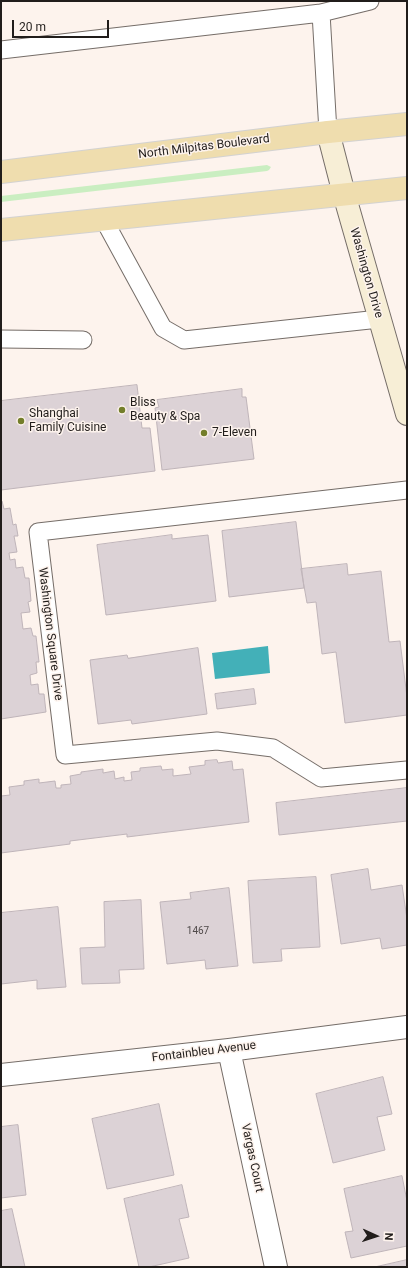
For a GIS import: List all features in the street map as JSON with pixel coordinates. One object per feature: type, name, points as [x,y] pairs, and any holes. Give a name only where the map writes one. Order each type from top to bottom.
[{"type":"main road","name":"North Milpitas Boulevard","points":[[1,172],[328,132],[407,124]]},
{"type":"main road","points":[[1,230],[407,188]]},
{"type":"street","name":"Washington Drive","points":[[328,132],[379,319],[407,414]]},
{"type":"street","name":"Fontainbleu Avenue","points":[[1,1075],[229,1050],[407,1027]]},
{"type":"street","name":"Vargas Court","points":[[229,1050],[276,1267]]},
{"type":"lane","points":[[1,50],[321,13],[370,1]]},
{"type":"lane","points":[[321,13],[328,132]]},
{"type":"lane","points":[[104,220],[163,328],[184,340],[379,319]]},
{"type":"lane","points":[[1,339],[83,340]]},
{"type":"lane","name":"Washington Square Drive","points":[[407,490],[38,532],[65,755],[217,741],[273,748],[321,778],[407,770]]},
{"type":"green space","points":[[267,165],[271,167],[267,171],[1,202],[1,196]]},
{"type":"water","points":[[268,646],[270,673],[215,679],[212,653]]},
{"type":"building","points":[[137,385],[142,428],[150,428],[155,471],[1,490],[1,401]]},
{"type":"building","name":"7-Eleven","points":[[242,389],[242,397],[246,397],[254,459],[162,470],[155,408],[159,407],[157,400]]},
{"type":"building","points":[[1,501],[4,509],[10,508],[13,525],[16,524],[18,536],[14,536],[17,552],[9,553],[10,560],[15,559],[16,568],[23,567],[25,578],[29,578],[31,601],[28,602],[30,612],[21,613],[23,629],[31,628],[33,636],[36,636],[39,662],[36,662],[37,673],[30,675],[31,685],[38,684],[39,694],[44,694],[46,712],[1,719]]},
{"type":"building","points":[[296,522],[304,588],[229,597],[222,531]]},
{"type":"building","points":[[172,535],[172,539],[208,535],[216,601],[106,615],[97,545]]},
{"type":"building","points":[[347,564],[348,575],[381,571],[389,642],[400,641],[407,697],[407,715],[345,723],[336,652],[322,654],[316,602],[307,603],[301,569]]},
{"type":"building","points":[[198,648],[207,714],[132,724],[131,720],[98,724],[90,660],[127,655],[128,658]]},
{"type":"building","points":[[254,689],[256,704],[217,709],[215,694]]},
{"type":"building","points":[[217,760],[218,763],[232,761],[233,770],[243,769],[249,822],[127,837],[127,834],[70,841],[70,844],[1,853],[1,796],[10,795],[9,787],[24,785],[24,781],[39,779],[39,783],[55,781],[56,788],[61,788],[61,785],[71,784],[70,776],[81,774],[81,772],[103,769],[103,773],[114,771],[115,779],[124,777],[124,781],[132,780],[131,772],[140,771],[140,768],[161,766],[162,770],[173,769],[173,776],[191,774],[189,767],[205,765],[205,761]]},
{"type":"building","points":[[407,788],[407,821],[279,835],[276,803]]},
{"type":"building","points":[[368,869],[371,890],[402,885],[407,919],[407,945],[382,949],[380,938],[341,944],[331,875]]},
{"type":"building","points":[[316,877],[320,947],[281,949],[282,961],[253,963],[248,881]]},
{"type":"building","points":[[229,888],[238,966],[206,969],[205,960],[167,964],[160,902],[191,899],[190,893]]},
{"type":"building","points":[[141,900],[144,969],[119,970],[120,983],[82,984],[80,948],[105,947],[104,902]]},
{"type":"building","points":[[58,907],[66,987],[37,989],[37,980],[1,984],[1,913]]},
{"type":"building","points":[[383,1077],[392,1114],[377,1117],[385,1150],[333,1163],[316,1094]]},
{"type":"building","points":[[159,1104],[174,1175],[107,1189],[92,1119]]},
{"type":"building","points":[[18,1125],[26,1195],[1,1198],[1,1127]]},
{"type":"building","points":[[402,1176],[407,1201],[407,1246],[351,1258],[345,1232],[353,1231],[344,1189]]},
{"type":"building","points":[[182,1185],[189,1217],[179,1219],[189,1258],[149,1267],[139,1267],[124,1199]]},
{"type":"building","points":[[12,1209],[25,1267],[1,1267],[1,1211]]},
{"type":"building","points":[[407,1260],[407,1267],[375,1267]]},
{"type":"place","name":"Bliss Beauty & Spa","points":[[122,410]]},
{"type":"place","name":"Shanghai Family Cuisine","points":[[21,421]]},
{"type":"place","name":"7-Eleven","points":[[204,433]]}]
